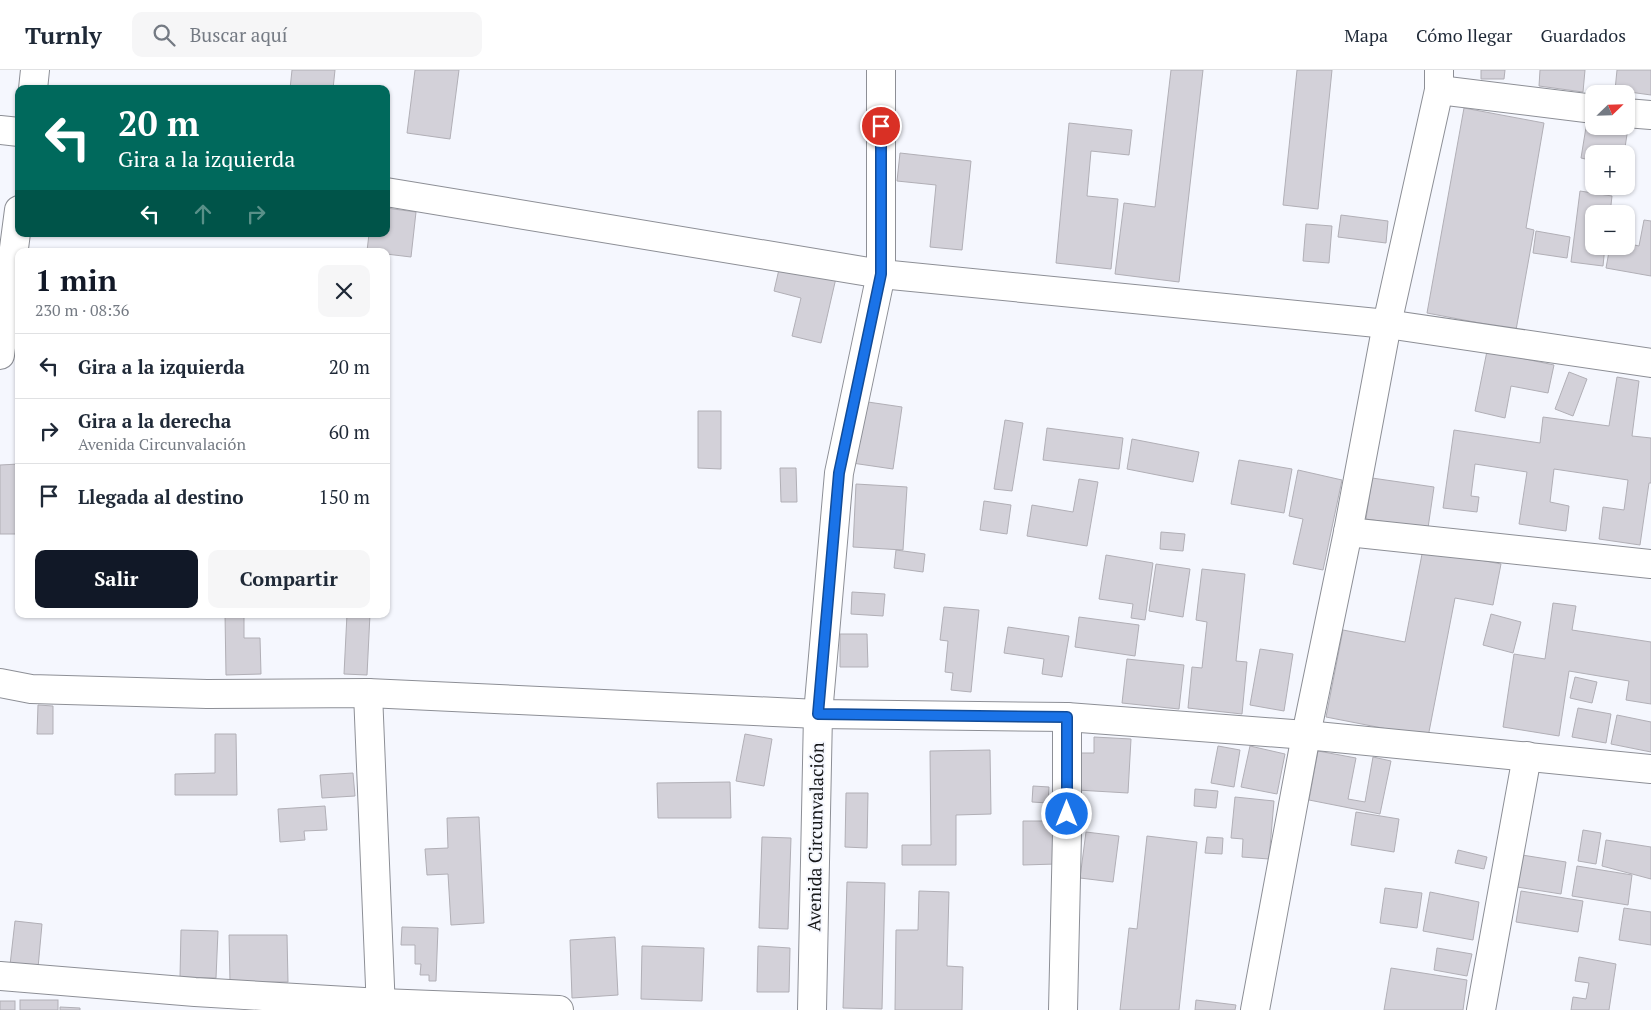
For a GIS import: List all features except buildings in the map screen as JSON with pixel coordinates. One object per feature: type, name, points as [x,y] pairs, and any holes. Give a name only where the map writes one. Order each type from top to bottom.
[{"type":"street","points":[[33,85],[35,70]]},
{"type":"street","name":"Avenida Circunvalación","points":[[812,1010],[818,714],[839,473],[881,274],[880,70]]},
{"type":"street","points":[[1255,1010],[1306,735],[1348,532],[1387,324],[1439,80],[1585,107]]},
{"type":"street","points":[[1635,113],[1651,116]]},
{"type":"street","points":[[0,130],[15,132]]},
{"type":"street","points":[[390,193],[881,274],[1387,324],[1651,363]]},
{"type":"street","points":[[0,355],[15,237]]},
{"type":"street","points":[[1348,532],[1651,564]]},
{"type":"street","points":[[0,683],[31,689],[207,694],[368,693],[818,714],[1067,717],[1306,735],[1651,769]]},
{"type":"street","points":[[368,693],[381,1006]]},
{"type":"street","points":[[1063,1010],[1067,717]]},
{"type":"street","points":[[1481,1010],[1527,756]]},
{"type":"street","points":[[0,976],[381,1006],[559,1010]]},
{"type":"route","points":[[881,126],[881,274],[839,473],[818,714],[1067,717],[1067,814]]}]
